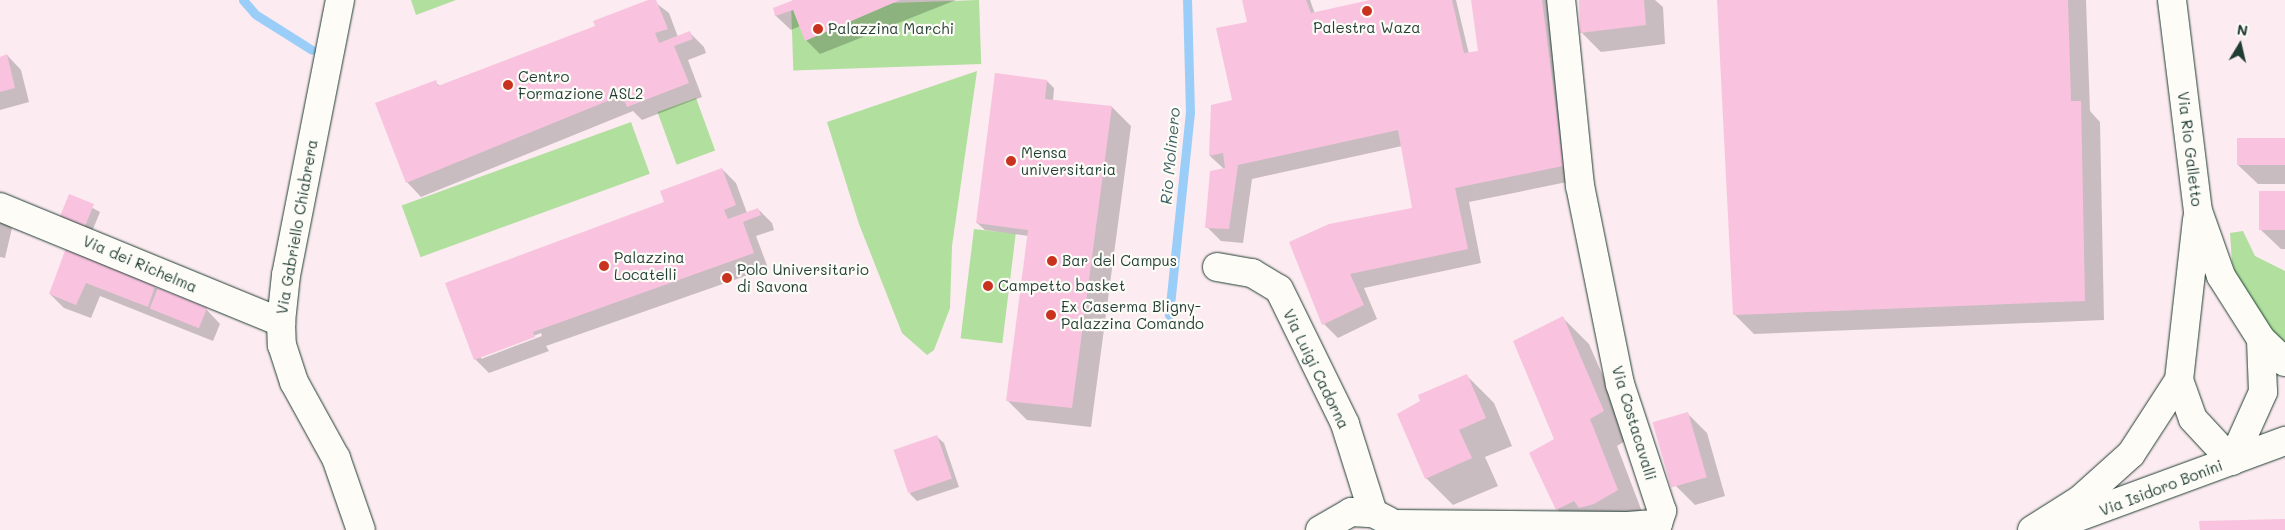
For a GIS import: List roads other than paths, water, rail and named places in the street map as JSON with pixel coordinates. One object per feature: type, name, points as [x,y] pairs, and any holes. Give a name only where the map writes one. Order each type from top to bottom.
[{"type":"street","name":"Via Gabriello Chiabrera","points":[[340,0],[286,275],[281,322],[282,345],[294,382],[336,458],[361,530]]},
{"type":"street","name":"Via Costacavalli","points":[[1389,522],[1627,526],[1658,524],[1662,511],[1620,384],[1580,186],[1560,0]]},
{"type":"street","name":"Via Rio Galletto","points":[[2172,0],[2198,211],[2221,276],[2261,339],[2285,362]]},
{"type":"street","name":"Via dei Richelma","points":[[0,207],[281,322]]},
{"type":"street","points":[[2034,530],[2081,499],[2131,454],[2179,380],[2198,211]]},
{"type":"street","name":"Via Luigi Cadorna","points":[[1216,268],[1252,273],[1279,289],[1345,424],[1389,522]]},
{"type":"street","points":[[2179,380],[2194,419],[2232,461],[2263,392],[2261,339]]},
{"type":"street","name":"Via Isidoro Bonini","points":[[2034,530],[2079,519],[2285,441]]},
{"type":"street","points":[[1320,530],[1352,512],[1389,522]]},
{"type":"waterway","points":[[243,0],[255,14],[312,50]]},
{"type":"waterway","name":"Rio Molinero","points":[[1169,315],[1190,113],[1187,0]]},
{"type":"place","name":"Palestra Waza","points":[[1367,11]]},
{"type":"place","name":"Palazzina Marchi","points":[[818,29]]},
{"type":"place","name":"Centro Formazione ASL2","points":[[508,85]]},
{"type":"place","name":"Mensa universitaria","points":[[1011,161]]},
{"type":"place","name":"Bar del Campus","points":[[1052,261]]},
{"type":"place","name":"Palazzina Locatelli","points":[[604,266]]},
{"type":"place","name":"Polo Universitario di Savona","points":[[727,278]]},
{"type":"place","name":"Campetto basket","points":[[988,286]]},
{"type":"place","name":"Ex Caserma Bligny- Palazzina Comando","points":[[1051,315]]}]
